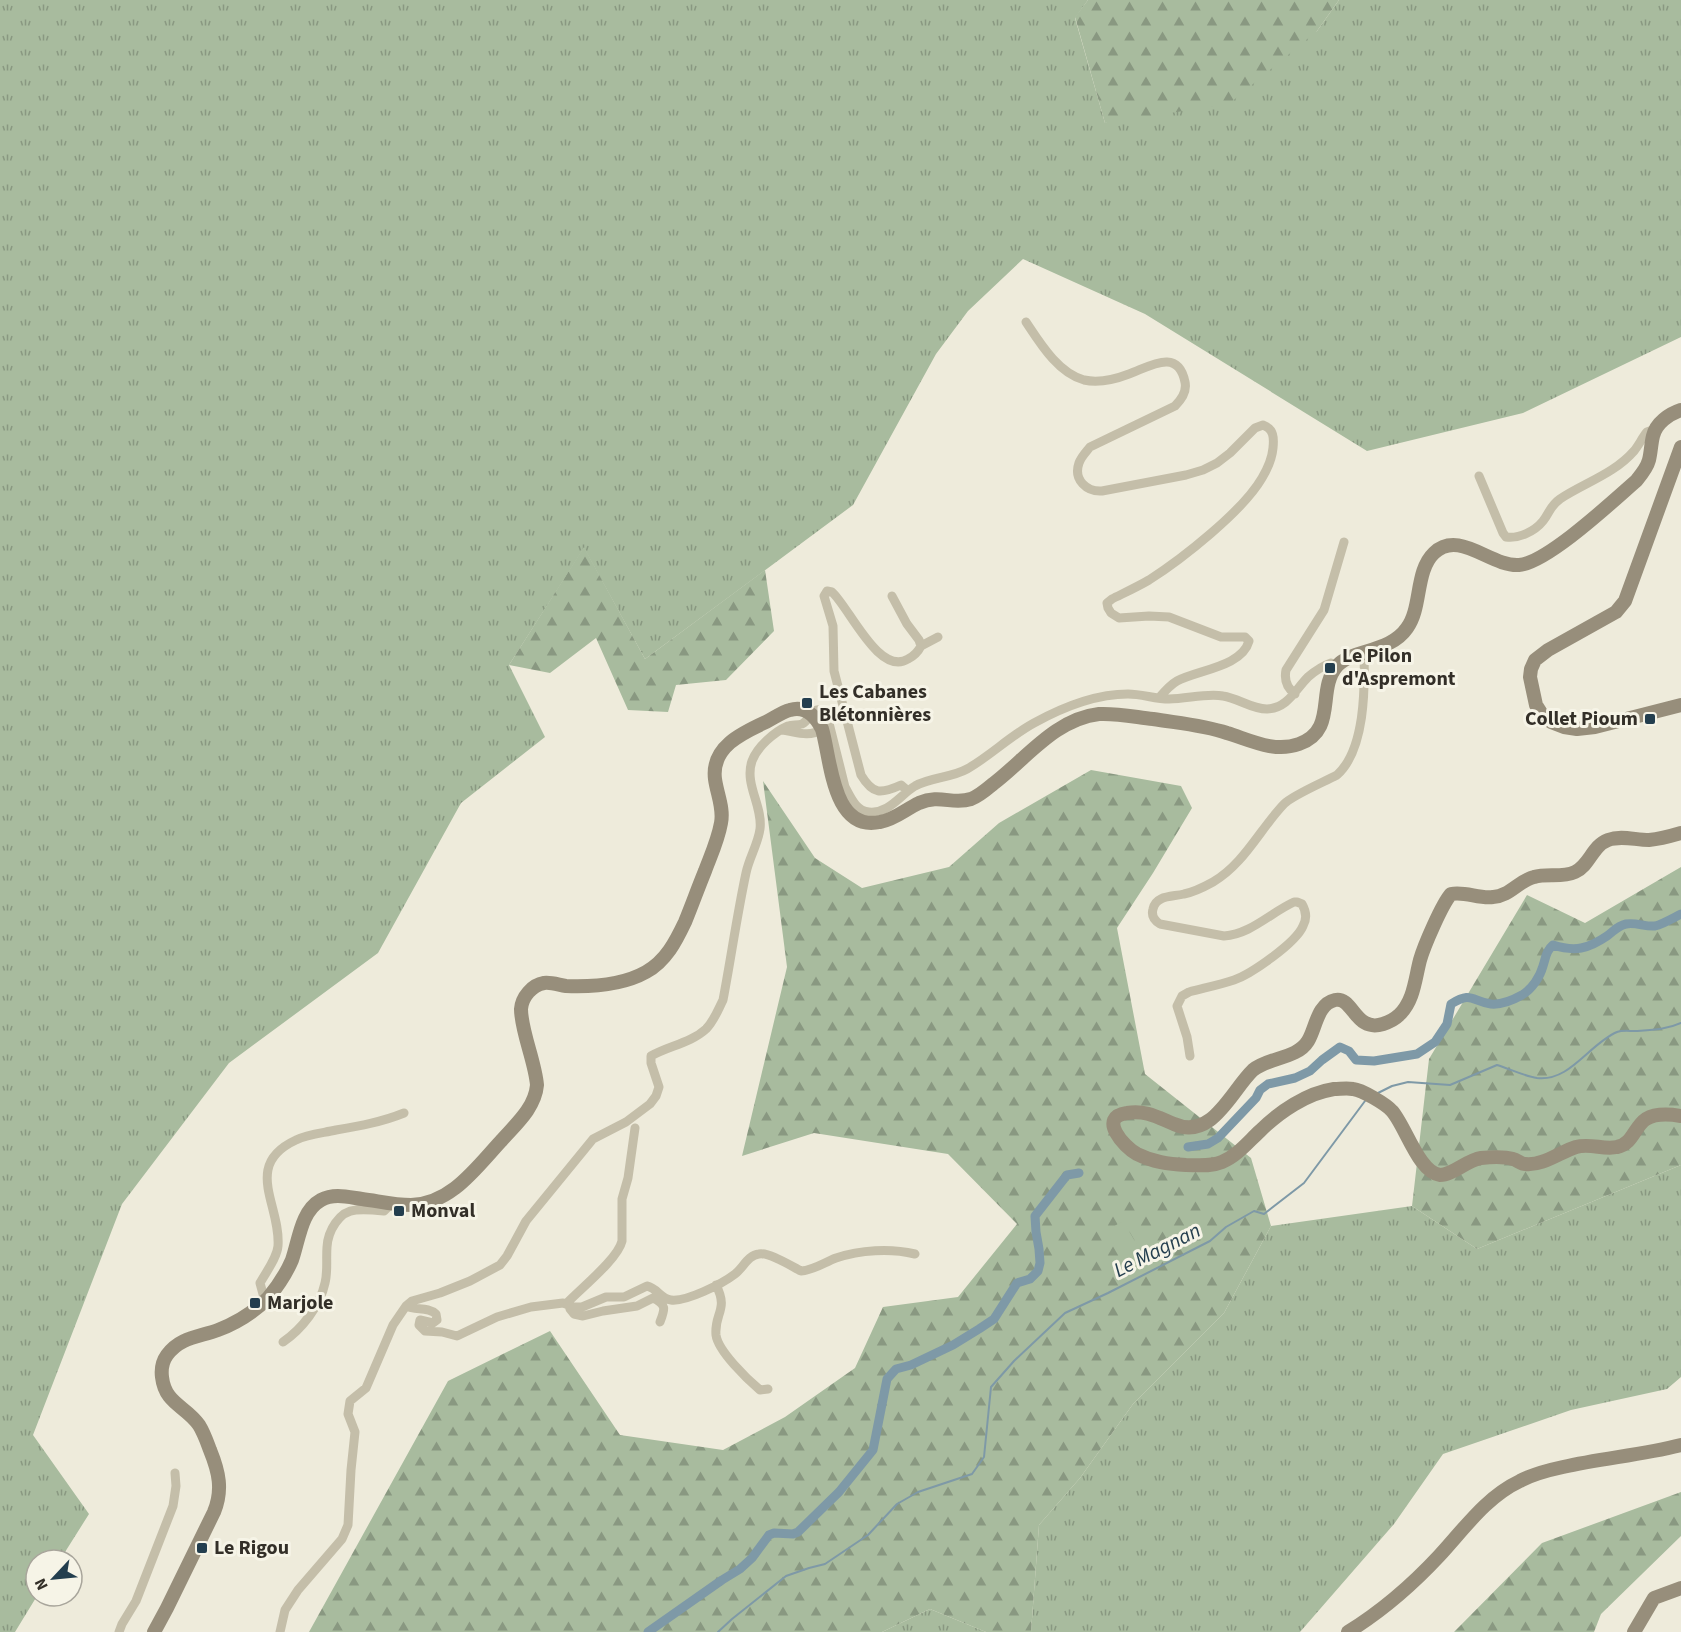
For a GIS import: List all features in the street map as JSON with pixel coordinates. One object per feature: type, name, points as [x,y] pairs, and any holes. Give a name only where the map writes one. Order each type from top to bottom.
[{"type":"street","points":[[1026,322],[1049,355],[1079,378],[1091,381],[1116,378],[1157,362],[1166,362],[1174,364],[1185,378],[1186,387],[1183,396],[1175,406],[1090,447],[1082,458],[1078,470],[1082,483],[1091,490],[1102,491],[1197,472],[1217,463],[1255,428],[1263,425],[1272,431],[1271,460],[1262,478],[1243,501],[1210,532],[1162,571],[1107,603],[1111,614],[1119,618],[1169,617],[1221,637],[1245,637],[1249,641],[1245,650],[1237,658],[1178,681],[1159,698]]},
{"type":"street","points":[[154,1632],[214,1512],[220,1489],[219,1474],[200,1426],[167,1394],[162,1378],[162,1363],[169,1352],[183,1341],[218,1330],[242,1319],[267,1298],[287,1271],[308,1214],[323,1199],[337,1196],[392,1204],[426,1203],[450,1192],[470,1174],[525,1114],[536,1090],[536,1078],[521,1008],[528,992],[545,983],[565,986],[626,980],[654,967],[666,956],[675,942],[686,920],[719,833],[722,811],[715,772],[717,759],[729,743],[743,733],[788,710],[799,709],[812,713],[822,729],[835,787],[843,807],[863,822],[878,823],[891,819],[908,807],[927,800],[938,798],[959,801],[980,795],[1031,750],[1059,729],[1084,717],[1102,714],[1139,717],[1201,727],[1268,746],[1298,745],[1310,739],[1319,730],[1323,721],[1329,683],[1337,666],[1386,645],[1399,637],[1407,628],[1412,619],[1426,566],[1430,557],[1439,549],[1464,546],[1507,564],[1521,565],[1534,561],[1571,535],[1636,481],[1649,460],[1655,429],[1665,418],[1681,410]]},
{"type":"street","points":[[1479,476],[1503,533],[1510,538],[1535,528],[1544,521],[1552,506],[1614,469],[1633,453],[1647,432],[1655,429]]},
{"type":"street","points":[[1681,447],[1625,601],[1616,612],[1538,656],[1532,664],[1530,677],[1532,693],[1539,710],[1551,722],[1564,727],[1577,729],[1595,727],[1681,705]]},
{"type":"street","points":[[1295,694],[1286,681],[1286,670],[1324,610],[1344,542]]},
{"type":"street","points":[[908,791],[901,785],[886,792],[879,792],[869,786],[861,776],[834,671],[832,626],[825,601],[825,592],[829,591],[836,595],[864,636],[890,662],[906,661],[921,646],[938,637]]},
{"type":"street","points":[[892,596],[921,646]]},
{"type":"street","points":[[1190,1056],[1187,1037],[1177,1006],[1179,1000],[1189,992],[1235,980],[1255,969],[1297,936],[1305,924],[1306,915],[1302,904],[1294,902],[1246,931],[1224,936],[1160,924],[1152,915],[1155,904],[1161,899],[1198,889],[1223,875],[1286,802],[1344,769],[1354,746],[1362,712],[1364,653]]},
{"type":"street","points":[[280,1632],[285,1610],[298,1590],[328,1557],[346,1532],[350,1512],[355,1432],[348,1414],[350,1401],[366,1388],[393,1325],[406,1306],[412,1301],[470,1281],[503,1262],[526,1221],[593,1139],[626,1122],[650,1104],[656,1096],[659,1087],[651,1056],[692,1038],[714,1019],[723,1000],[746,870],[760,827],[760,815],[750,776],[752,761],[766,741],[790,726],[801,724],[812,713],[819,710],[826,715],[845,788],[854,804],[866,812],[872,812],[885,810],[908,791],[926,781],[951,777],[968,769],[1034,723],[1087,700],[1130,694],[1169,699],[1222,695],[1267,709],[1287,702],[1322,666],[1331,663],[1337,666]]},
{"type":"street","points":[[798,734],[812,734],[822,729]]},
{"type":"street","points":[[782,730],[825,744]]},
{"type":"street","points":[[1681,833],[1658,839],[1625,838],[1606,841],[1598,846],[1575,872],[1536,876],[1498,897],[1451,894],[1423,950],[1414,988],[1408,1002],[1393,1020],[1372,1026],[1364,1023],[1344,1002],[1335,1000],[1329,1002],[1321,1011],[1308,1041],[1301,1049],[1259,1064],[1216,1116],[1202,1126],[1181,1127],[1147,1112],[1119,1115],[1114,1126],[1116,1134],[1123,1143],[1144,1157],[1156,1162],[1204,1166],[1220,1163],[1237,1154],[1262,1128],[1306,1098],[1333,1089],[1354,1089],[1392,1111],[1423,1163],[1431,1172],[1438,1175],[1447,1174],[1478,1158],[1512,1158],[1524,1164],[1539,1162],[1578,1147],[1591,1145],[1617,1147],[1626,1143],[1645,1120],[1655,1115],[1681,1116]]},
{"type":"street","points":[[267,1298],[260,1289],[260,1283],[278,1247],[266,1183],[271,1160],[285,1146],[305,1136],[369,1124],[404,1113]]},
{"type":"street","points":[[568,1304],[621,1246],[622,1199],[628,1178],[635,1128]]},
{"type":"street","points":[[283,1342],[294,1334],[318,1301],[326,1280],[327,1245],[338,1220],[356,1209],[384,1210],[392,1204]]},
{"type":"street","points":[[406,1306],[412,1309],[429,1309],[436,1314],[437,1320],[433,1323],[420,1320],[418,1325],[422,1330],[457,1336],[497,1317],[531,1307],[563,1303],[582,1307],[606,1297],[624,1297],[647,1286],[671,1300],[683,1299],[717,1285],[736,1273],[757,1254],[764,1254],[801,1271],[838,1258],[865,1252],[898,1250],[915,1254]]},
{"type":"street","points":[[717,1285],[722,1295],[716,1335],[720,1347],[750,1382],[760,1390],[768,1389]]},
{"type":"street","points":[[568,1304],[574,1314],[583,1316],[637,1306],[653,1298],[664,1307],[665,1311],[660,1322]]},
{"type":"street","points":[[1348,1632],[1405,1591],[1481,1509],[1520,1480],[1591,1460],[1681,1446]]},
{"type":"street","points":[[119,1632],[136,1601],[173,1506],[175,1473]]},
{"type":"street","points":[[1634,1632],[1654,1598],[1681,1588]]},
{"type":"green space","points":[[0,0],[1088,0],[1075,18],[1105,123],[1317,31],[1339,0],[1681,0],[1681,337],[1523,413],[1367,451],[1145,314],[1023,259],[968,311],[936,354],[853,505],[645,659],[584,548],[509,665],[545,737],[461,803],[378,953],[229,1063],[122,1204],[33,1435],[89,1514],[68,1548],[24,1548],[24,1608],[30,1608],[15,1632],[0,1632]]},
{"type":"green space","points":[[1088,0],[1339,0],[1317,31],[1229,104],[1105,123],[1075,17]]},
{"type":"green space","points":[[584,547],[645,659],[765,570],[774,631],[726,680],[676,685],[668,712],[628,710],[596,638],[550,673],[509,665]]},
{"type":"green space","points":[[1091,770],[1181,786],[1192,808],[1117,928],[1145,1074],[1251,1158],[1271,1226],[1224,1313],[1133,1404],[1080,1478],[1039,1525],[1031,1632],[986,1632],[930,1609],[882,1632],[309,1632],[448,1381],[550,1331],[620,1435],[723,1450],[785,1417],[855,1368],[883,1307],[958,1297],[1017,1224],[948,1154],[814,1133],[742,1156],[787,967],[763,781],[815,858],[862,888],[949,867],[999,823]]},
{"type":"green space","points":[[1681,867],[1681,1165],[1477,1249],[1412,1206],[1429,1059],[1527,895],[1585,923]]},
{"type":"green space","points":[[1681,1165],[1681,1377],[1667,1389],[1571,1410],[1443,1454],[1394,1524],[1300,1632],[1031,1632],[1039,1525],[1080,1478],[1133,1404],[1224,1313],[1271,1226],[1412,1206],[1477,1249]]},
{"type":"green space","points":[[1123,1221],[1145,1258],[1128,1268],[1106,1231]]},
{"type":"green space","points":[[1681,1492],[1681,1536],[1601,1614],[1594,1632],[1454,1632],[1542,1543]]},
{"type":"green space","points":[[930,1609],[986,1632],[882,1632]]},
{"type":"waterway","points":[[1188,1147],[1208,1144],[1218,1138],[1268,1084],[1295,1078],[1310,1071],[1340,1047],[1349,1051],[1356,1060],[1374,1061],[1417,1054],[1435,1042],[1447,1024],[1451,1004],[1458,1000],[1468,997],[1484,1003],[1499,1004],[1526,992],[1538,978],[1553,945],[1581,948],[1600,940],[1623,925],[1655,926],[1681,914]]},
{"type":"waterway","name":"Le Magnan","points":[[1378,1093],[1408,1082],[1450,1085],[1497,1065],[1532,1077],[1549,1078],[1569,1068],[1617,1032],[1658,1029],[1681,1023]]},
{"type":"waterway","name":"Le Magnan","points":[[718,1632],[786,1576],[825,1564],[868,1535],[897,1504],[918,1492],[972,1474],[984,1457],[991,1387],[1014,1361],[1065,1313],[1210,1241],[1226,1227],[1254,1211],[1264,1214],[1304,1183],[1365,1101]]},
{"type":"waterway","points":[[648,1632],[740,1569],[752,1558],[769,1535],[798,1532],[839,1492],[873,1450],[887,1379],[896,1369],[911,1365],[953,1345],[994,1319],[1017,1283],[1030,1279],[1038,1271],[1040,1263],[1035,1216],[1067,1175],[1079,1173]]},
{"type":"place","name":"Le Pilon d'Aspremont","points":[[1330,668]]},
{"type":"place","name":"Les Cabanes Blétonnières","points":[[807,703]]},
{"type":"place","name":"Collet Pioum","points":[[1650,719]]},
{"type":"place","name":"Monval","points":[[399,1211]]},
{"type":"place","name":"Marjole","points":[[255,1303]]},
{"type":"place","name":"Le Rigou","points":[[202,1548]]}]
